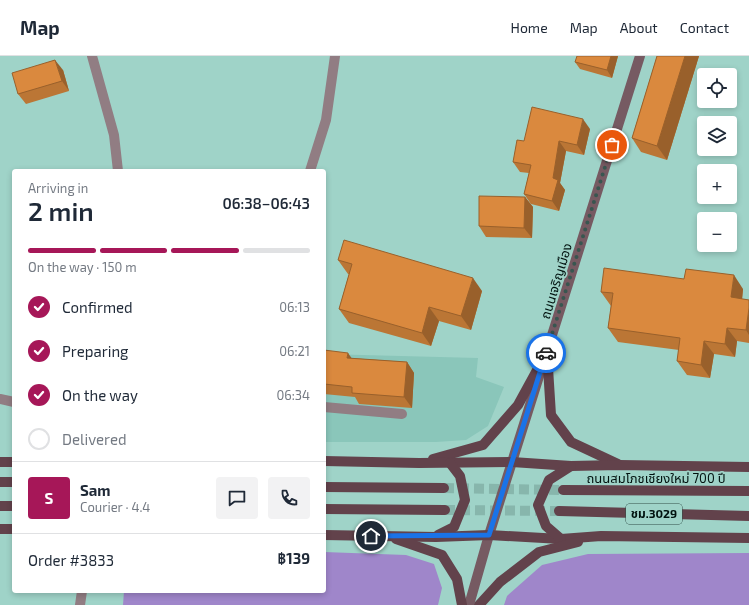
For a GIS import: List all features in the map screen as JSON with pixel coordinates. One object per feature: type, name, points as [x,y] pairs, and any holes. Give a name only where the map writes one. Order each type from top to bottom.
[{"type":"main road","name":"ถนนเจริญเมือง","points":[[469,605],[489,535],[640,56]]},
{"type":"main road","points":[[419,463],[482,445],[518,405],[547,352]]},
{"type":"main road","points":[[547,352],[551,415],[571,442],[619,465]]},
{"type":"main road","points":[[326,461],[419,463],[512,462],[571,466],[619,465],[749,467]]},
{"type":"main road","points":[[0,462],[12,462]]},
{"type":"main road","points":[[436,536],[454,527],[465,500],[460,476],[450,463]]},
{"type":"main road","points":[[561,539],[546,526],[538,505],[549,480],[571,466]]},
{"type":"main road","points":[[0,482],[12,482]]},
{"type":"main road","points":[[326,487],[444,488]]},
{"type":"main road","name":"ถนนสมโภชเชียงใหม่ 700 ปี","points":[[563,490],[749,492]]},
{"type":"main road","points":[[0,506],[12,506]]},
{"type":"main road","points":[[326,509],[445,510]]},
{"type":"main road","name":"ชม.3029","points":[[559,511],[749,516]]},
{"type":"main road","points":[[0,529],[12,529]]},
{"type":"main road","points":[[326,535],[489,535],[561,539],[601,536],[749,538]]},
{"type":"main road","points":[[387,536],[442,555],[457,579],[462,605]]},
{"type":"main road","points":[[479,605],[500,582],[539,552],[601,536]]},
{"type":"street","points":[[92,56],[114,135],[118,169]]},
{"type":"street","points":[[311,169],[326,120],[336,56]]},
{"type":"street","points":[[0,399],[12,402]]},
{"type":"street","points":[[326,406],[402,414]]},
{"type":"street","points":[[80,605],[82,593]]},
{"type":"shaded area","points":[[326,354],[478,358],[476,377],[504,387],[488,426],[466,440],[436,442],[326,442]]},
{"type":"shaded area","points":[[326,552],[406,555],[434,564],[442,588],[438,605],[123,605],[124,593],[326,593]]},
{"type":"shaded area","points":[[749,553],[749,605],[504,605],[507,596],[542,565],[588,554]]},
{"type":"building","points":[[577,56],[611,56],[607,70],[575,62]]},
{"type":"building","points":[[657,56],[685,56],[657,146],[632,138]]},
{"type":"building","points":[[55,60],[62,81],[18,94],[12,73]]},
{"type":"building","points":[[532,107],[583,119],[577,145],[559,141],[553,178],[558,180],[552,201],[524,194],[531,165],[513,162],[517,140],[524,141]]},
{"type":"building","points":[[479,196],[525,197],[524,228],[479,226]]},
{"type":"building","points":[[344,240],[473,278],[461,316],[429,307],[422,333],[339,309],[352,264],[338,260]]},
{"type":"building","points":[[604,268],[684,279],[686,269],[734,275],[731,297],[749,300],[746,330],[727,328],[725,344],[704,341],[701,365],[677,361],[680,338],[608,328],[613,293],[601,292]]},
{"type":"building","points":[[326,350],[348,353],[347,358],[407,362],[404,397],[352,393],[352,387],[326,384]]},
{"type":"tunnel","points":[[444,488],[563,490]]},
{"type":"tunnel","points":[[445,510],[559,511]]},
{"type":"way so far","points":[[546,353],[612,145]]},
{"type":"route","points":[[371,536],[489,535],[546,353]]}]
